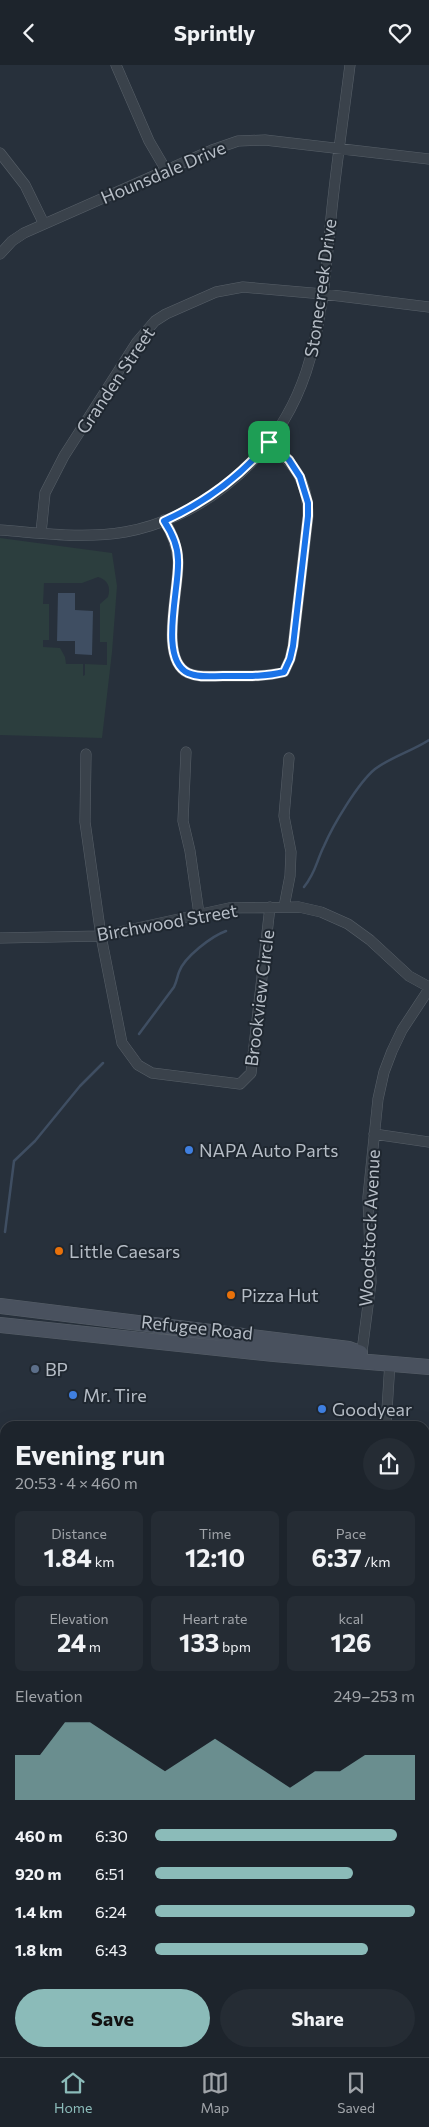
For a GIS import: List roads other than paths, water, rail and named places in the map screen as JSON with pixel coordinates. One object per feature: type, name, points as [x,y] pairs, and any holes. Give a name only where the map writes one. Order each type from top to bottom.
[{"type":"main road","name":"Refugee Road","points":[[0,1305],[349,1349],[361,1357]]},
{"type":"main road","name":"Refugee Road","points":[[0,1315],[101,1327],[111,1320]]},
{"type":"main road","name":"Refugee Road","points":[[0,1325],[274,1354],[361,1357],[429,1367]]},
{"type":"street","points":[[116,65],[150,141],[166,170]]},
{"type":"street","name":"Stonecreek Drive","points":[[0,530],[86,536],[140,529],[164,521],[215,494],[237,477],[269,442],[290,412],[301,389],[317,336],[350,65]]},
{"type":"street","name":"Hounsdale Drive","points":[[0,254],[18,237],[44,224],[212,150],[238,141],[265,140],[429,159]]},
{"type":"street","points":[[0,153],[25,185],[44,224]]},
{"type":"street","name":"Granden Street","points":[[41,533],[45,493],[55,473],[137,342],[154,321],[204,297],[230,288],[257,287],[429,307]]},
{"type":"street","points":[[164,521],[172,533],[178,559],[172,639],[173,653],[179,664],[187,673],[202,676],[271,675],[284,672],[293,646],[308,503],[300,477],[289,460],[269,442]]},
{"type":"street","points":[[186,752],[183,821],[190,851],[199,914]]},
{"type":"street","points":[[86,754],[85,823],[101,936]]},
{"type":"street","points":[[284,907],[290,876],[291,852],[284,816],[289,758]]},
{"type":"street","name":"Brookview Circle","points":[[101,936],[122,1043],[138,1065],[152,1073],[240,1084],[251,1073],[270,907]]},
{"type":"street","name":"Birchwood Street","points":[[0,938],[101,936],[228,908],[284,907],[311,909],[348,924],[370,940],[409,976],[429,988]]},
{"type":"street","name":"Woodstock Avenue","points":[[361,1357],[371,1282],[368,1197],[380,1090],[392,1051],[402,1030],[429,988]]},
{"type":"street","points":[[374,1134],[429,1142]]},
{"type":"street","points":[[386,1421],[390,1362]]},
{"type":"water","points":[[58,593],[75,593],[75,610],[93,611],[92,655],[75,654],[75,641],[57,641]]},
{"type":"waterway","points":[[304,887],[316,867],[328,837],[368,775],[381,765],[429,740]]},
{"type":"waterway","points":[[139,1034],[174,987],[179,972],[186,960],[206,942],[226,931]]},
{"type":"waterway","points":[[5,1232],[14,1161],[35,1141],[80,1086],[103,1063]]},
{"type":"place","name":"NAPA Auto Parts","points":[[189,1150]]},
{"type":"place","name":"Little Caesars","points":[[59,1251]]},
{"type":"place","name":"Pizza Hut","points":[[231,1295]]},
{"type":"place","name":"BP","points":[[35,1369]]},
{"type":"place","name":"Mr. Tire","points":[[73,1395]]},
{"type":"place","name":"Goodyear","points":[[322,1409]]}]
